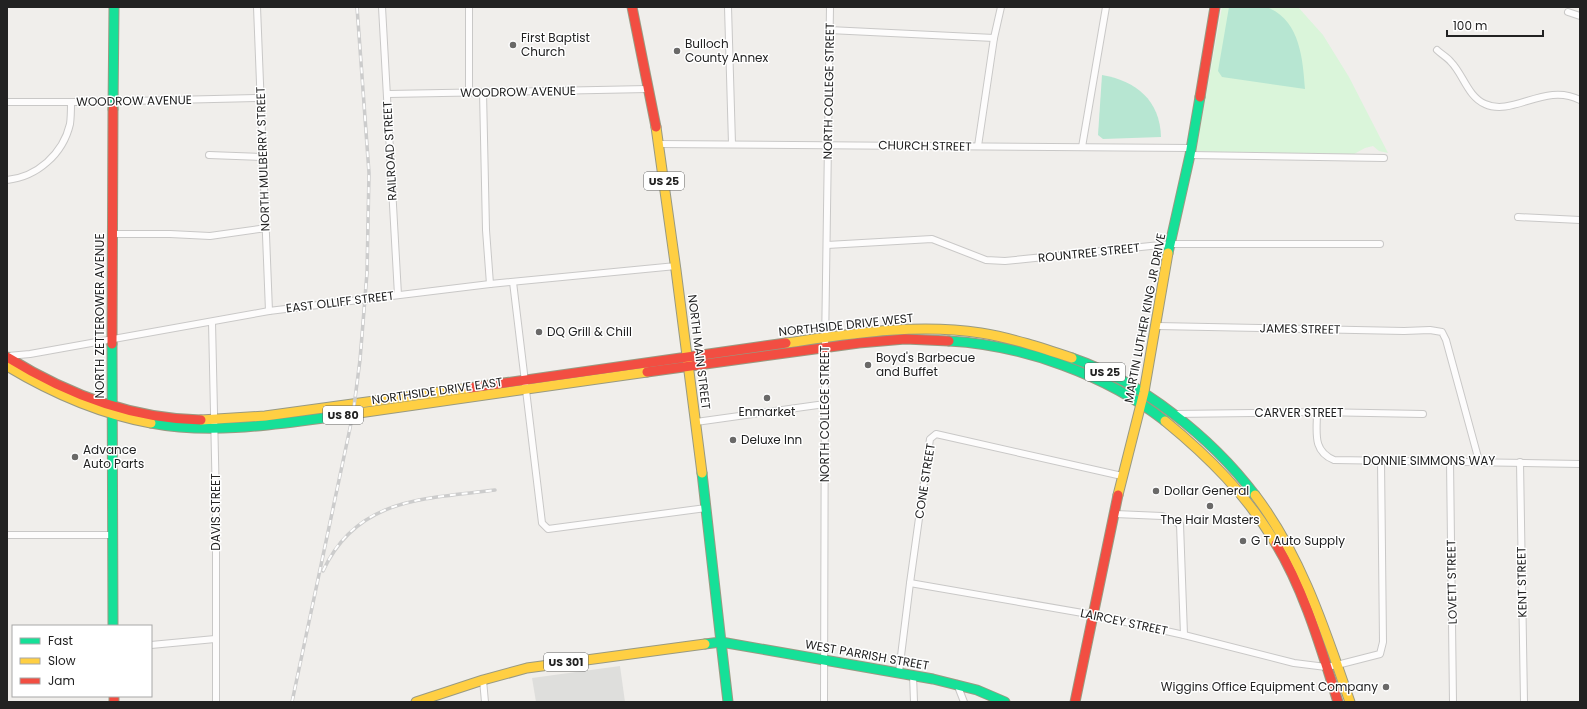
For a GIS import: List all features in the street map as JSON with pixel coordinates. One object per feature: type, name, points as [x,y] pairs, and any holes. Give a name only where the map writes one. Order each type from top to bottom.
[{"type":"main road","name":"NORTH ZETTEROWER AVENUE","points":[[113,625],[112,339],[114,7]]},
{"type":"main road","name":"NORTH MAIN STREET","points":[[632,7],[658,144],[676,266],[696,422],[728,702]]},
{"type":"main road","name":"MARTIN LUTHER KING JR DRIVE","points":[[1075,702],[1122,476],[1144,392],[1157,326],[1170,244],[1191,151],[1215,7]]},
{"type":"main road","name":"NORTHSIDE DRIVE WEST","points":[[688,361],[825,342],[889,330],[931,329],[982,334],[1023,342],[1060,353],[1110,374],[1144,392],[1199,434],[1231,468],[1273,520],[1307,584],[1350,702]]},
{"type":"main road","name":"NORTHSIDE DRIVE WEST","points":[[825,342],[922,338],[975,343],[1027,353],[1064,365],[1099,380],[1141,404],[1176,428],[1235,484],[1265,526],[1284,558],[1305,605],[1338,702]]},
{"type":"main road","name":"NORTHSIDE DRIVE EAST","points":[[7,357],[62,388],[112,410]]},
{"type":"main road","name":"NORTHSIDE DRIVE EAST","points":[[215,424],[247,418],[688,361]]},
{"type":"main road","name":"NORTHSIDE DRIVE EAST","points":[[7,366],[51,391],[112,410],[215,424],[282,423],[527,391],[688,361]]},
{"type":"main road","name":"WEST PARRISH STREET","points":[[721,642],[823,658],[957,684],[994,696],[1005,702]]},
{"type":"main road","name":"US 301","points":[[416,702],[483,680],[527,668],[721,642]]},
{"type":"street","name":"NORTH MULBERRY STREET","points":[[257,7],[269,311]]},
{"type":"street","name":"RAILROAD STREET","points":[[382,7],[398,295]]},
{"type":"street","points":[[468,7],[469,92]]},
{"type":"street","points":[[728,7],[732,144]]},
{"type":"street","name":"NORTH COLLEGE STREET","points":[[824,702],[825,342],[830,7]]},
{"type":"street","points":[[978,146],[994,38],[1001,7]]},
{"type":"street","points":[[1082,147],[1106,7]]},
{"type":"street","points":[[1568,12],[1580,16]]},
{"type":"street","points":[[829,30],[994,38]]},
{"type":"street","points":[[1437,50],[1451,62],[1476,98],[1484,104],[1495,107],[1509,106],[1544,96],[1560,94],[1580,100]]},
{"type":"street","name":"WOODROW AVENUE","points":[[388,94],[648,90]]},
{"type":"street","points":[[483,92],[486,230],[490,284]]},
{"type":"street","name":"WOODROW AVENUE","points":[[7,102],[113,102],[261,98]]},
{"type":"street","points":[[7,180],[30,175],[42,167],[56,152],[70,123],[71,102]]},
{"type":"street","name":"CHURCH STREET","points":[[658,144],[828,144],[1082,147],[1384,158]]},
{"type":"street","points":[[209,155],[263,157]]},
{"type":"street","points":[[1518,216],[1580,220]]},
{"type":"street","points":[[113,234],[210,236],[266,228]]},
{"type":"street","name":"ROUNTREE STREET","points":[[827,245],[932,239],[986,260],[1005,262],[1170,244],[1380,244]]},
{"type":"street","name":"EAST OLLIFF STREET","points":[[7,357],[269,311],[490,284],[676,266]]},
{"type":"street","points":[[513,282],[526,381],[539,509],[542,523],[548,528],[706,508]]},
{"type":"street","name":"DAVIS STREET","points":[[212,322],[215,424],[216,702]]},
{"type":"street","name":"JAMES STREET","points":[[1157,326],[1404,331],[1430,330],[1442,332],[1446,340],[1479,461]]},
{"type":"street","points":[[696,422],[825,404]]},
{"type":"street","name":"DONNIE SIMMONS WAY","points":[[1317,412],[1317,441],[1319,449],[1325,456],[1334,460],[1479,461],[1580,464]]},
{"type":"street","name":"CARVER STREET","points":[[1174,414],[1317,412],[1424,414]]},
{"type":"street","name":"CONE STREET","points":[[899,672],[930,439],[936,434],[1122,476]]},
{"type":"street","name":"LAIRCEY STREET","points":[[910,584],[1094,615],[1184,635],[1294,663],[1337,666],[1380,654],[1383,642],[1381,461]]},
{"type":"street","name":"LOVETT STREET","points":[[1450,461],[1453,702]]},
{"type":"street","name":"KENT STREET","points":[[1520,462],[1524,702]]},
{"type":"street","points":[[1115,514],[1162,516],[1180,524],[1184,635]]},
{"type":"street","points":[[7,537],[112,535]]},
{"type":"street","points":[[152,645],[215,639]]},
{"type":"street","points":[[913,675],[914,702]]},
{"type":"street","points":[[483,680],[485,702]]},
{"type":"street","points":[[957,684],[964,702]]},
{"type":"shaded area","points":[[620,666],[625,702],[536,702],[532,678]]},
{"type":"green space","points":[[1255,6],[1269,8],[1279,14],[1287,22],[1298,42],[1303,66],[1305,89],[1222,77],[1218,71],[1229,7]]},
{"type":"green space","points":[[1222,7],[1298,7],[1323,35],[1349,77],[1388,153],[1379,151],[1373,146],[1365,148],[1354,154],[1196,152]]},
{"type":"green space","points":[[1102,75],[1125,82],[1144,94],[1156,113],[1160,124],[1161,137],[1103,139],[1098,135]]},
{"type":"railway","points":[[292,702],[353,414],[360,360],[367,273],[369,173],[357,7]]},
{"type":"railway","points":[[323,571],[337,547],[354,528],[374,515],[396,506],[419,500],[495,490]]},
{"type":"traffic: fast","points":[[113,109],[114,7]]},
{"type":"traffic: fast","points":[[1168,253],[1190,155],[1200,97]]},
{"type":"traffic: fast","points":[[949,341],[1006,349],[1063,365],[1117,390],[1165,421]]},
{"type":"traffic: fast","points":[[112,344],[113,625]]},
{"type":"traffic: fast","points":[[1072,358],[1098,368],[1124,381],[1173,414],[1218,452],[1255,495]]},
{"type":"traffic: fast","points":[[151,423],[197,428],[221,428],[268,425],[338,416]]},
{"type":"traffic: fast","points":[[702,473],[721,642],[705,644]]},
{"type":"traffic: fast","points":[[728,702],[721,642],[933,679],[977,690],[1005,702]]},
{"type":"traffic: slow","points":[[656,127],[702,473]]},
{"type":"traffic: slow","points":[[1118,495],[1144,392],[1168,253]]},
{"type":"traffic: slow","points":[[786,343],[859,333],[908,329],[957,330],[1004,338],[1072,358]]},
{"type":"traffic: slow","points":[[7,366],[41,385],[76,401],[113,414],[151,423]]},
{"type":"traffic: slow","points":[[338,416],[647,372]]},
{"type":"traffic: slow","points":[[201,420],[265,416],[469,388]]},
{"type":"traffic: slow","points":[[1165,421],[1212,463],[1240,493],[1253,509],[1276,544]]},
{"type":"traffic: slow","points":[[1255,495],[1272,519],[1286,543],[1311,595],[1350,702]]},
{"type":"traffic: slow","points":[[416,702],[483,680],[527,668],[705,644]]},
{"type":"traffic: jam","points":[[632,7],[656,127]]},
{"type":"traffic: jam","points":[[1200,97],[1215,7]]},
{"type":"traffic: jam","points":[[112,344],[113,109]]},
{"type":"traffic: jam","points":[[647,372],[859,343],[905,339],[949,341]]},
{"type":"traffic: jam","points":[[469,388],[786,343]]},
{"type":"traffic: jam","points":[[7,357],[52,382],[100,402],[149,415],[201,420]]},
{"type":"traffic: jam","points":[[1075,702],[1118,495]]},
{"type":"traffic: jam","points":[[1276,544],[1296,581],[1312,621],[1338,702]]},
{"type":"traffic: jam","points":[[114,697],[114,702]]},
{"type":"place","name":"First Baptist Church","points":[[513,45]]},
{"type":"place","name":"Bulloch County Annex","points":[[677,51]]},
{"type":"place","name":"DQ Grill & Chill","points":[[539,332]]},
{"type":"place","name":"Boyd's Barbecue and Buffet","points":[[868,365]]},
{"type":"place","name":"Enmarket","points":[[767,398]]},
{"type":"place","name":"Deluxe Inn","points":[[733,440]]},
{"type":"place","name":"Advance Auto Parts","points":[[75,457]]},
{"type":"place","name":"Dollar General","points":[[1156,491]]},
{"type":"place","name":"The Hair Masters","points":[[1210,506]]},
{"type":"place","name":"G T Auto Supply","points":[[1243,541]]},
{"type":"place","name":"Wiggins Office Equipment Company","points":[[1386,687]]}]
